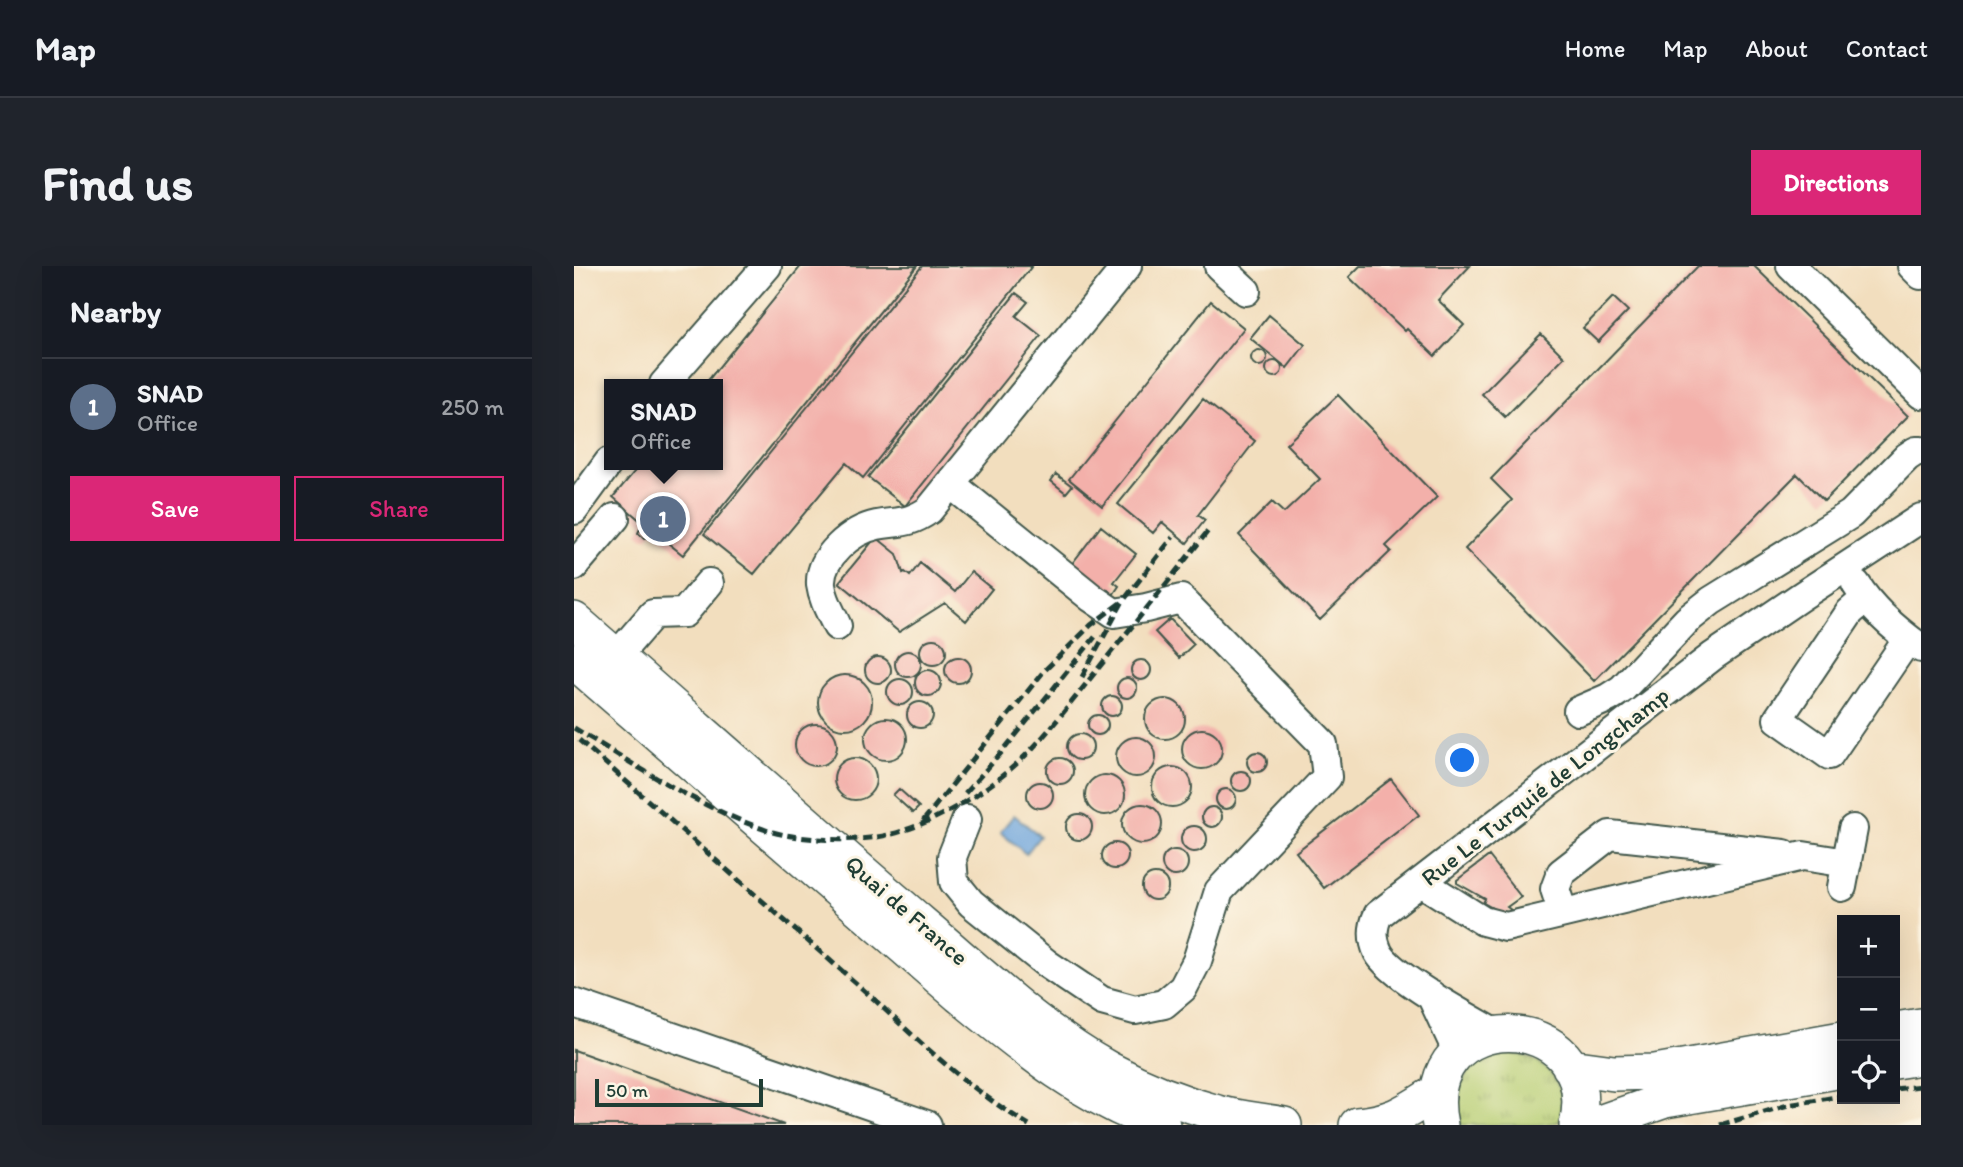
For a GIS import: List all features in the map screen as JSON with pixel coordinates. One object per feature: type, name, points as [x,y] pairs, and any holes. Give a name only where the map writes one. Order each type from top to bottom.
[{"type":"main road","name":"Quai de France","points":[[574,620],[1001,991],[1077,1050],[1108,1069],[1177,1099],[1221,1114],[1284,1125]]},
{"type":"main road","name":"Quai de France","points":[[574,661],[1024,1049],[1097,1097],[1161,1125]]},
{"type":"main road","points":[[1900,1029],[1921,1026]]},
{"type":"main road","points":[[1357,1125],[1375,1124],[1438,1109],[1444,1071],[1458,1053],[1475,1040],[1495,1033],[1512,1032],[1546,1042],[1570,1067],[1578,1088],[1580,1110],[1577,1125]]},
{"type":"main road","points":[[1570,1067],[1614,1073],[1655,1072],[1837,1040]]},
{"type":"main road","points":[[1900,1060],[1921,1056]]},
{"type":"main road","points":[[1594,1125],[1665,1100],[1837,1071]]},
{"type":"street","points":[[668,379],[767,266]]},
{"type":"street","points":[[837,626],[823,596],[821,582],[831,556],[846,539],[861,530],[916,519],[929,510],[1127,266]]},
{"type":"street","points":[[1219,266],[1246,291]]},
{"type":"street","points":[[1791,266],[1921,394]]},
{"type":"street","points":[[1912,266],[1921,275]]},
{"type":"street","points":[[1578,711],[1622,690],[1686,620],[1711,601],[1851,514],[1907,457],[1921,451]]},
{"type":"street","points":[[574,510],[604,470]]},
{"type":"street","points":[[951,484],[1114,613],[1181,599],[1323,744],[1327,777],[1219,891],[1197,961],[1183,988],[1164,1004],[1135,1010],[1102,1001],[1047,964],[971,903],[954,882],[952,858],[968,820]]},
{"type":"street","points":[[574,566],[615,518]]},
{"type":"street","name":"Rue Le Turquié de Longchamp","points":[[1495,1033],[1430,995],[1392,968],[1379,954],[1374,939],[1372,927],[1378,915],[1713,656],[1921,518]]},
{"type":"street","points":[[1846,568],[1865,599],[1913,635],[1829,755],[1778,719],[1850,612],[1865,599]]},
{"type":"street","points":[[616,657],[653,614],[684,613],[709,583]]},
{"type":"street","points":[[1563,913],[1555,889],[1561,873],[1609,835],[1803,856],[1844,875],[1853,829]]},
{"type":"street","points":[[1671,887],[1674,842]]},
{"type":"street","points":[[1421,882],[1483,921],[1506,928],[1803,856]]},
{"type":"street","name":"Rue Le Turquié de Longchamp","points":[[1430,995],[1458,1053]]},
{"type":"street","points":[[574,1003],[927,1125]]},
{"type":"green space","points":[[1504,1053],[1531,1059],[1550,1073],[1561,1094],[1559,1122],[1538,1125],[1461,1125],[1458,1099],[1464,1078],[1480,1062]]},
{"type":"water","points":[[1014,815],[1040,836],[1026,854],[1000,832]]},
{"type":"building","points":[[801,266],[917,266],[683,555],[653,531],[644,538],[638,533],[643,523],[613,497],[636,470],[723,470],[723,379],[709,379]]},
{"type":"building","points":[[922,266],[1032,266],[863,478],[846,463],[754,574],[704,534]]},
{"type":"building","points":[[1360,266],[1470,266],[1438,300],[1464,325],[1435,356],[1349,277]]},
{"type":"building","points":[[1698,266],[1754,266],[1908,416],[1824,501],[1797,474],[1594,681],[1465,549],[1512,500],[1491,479]]},
{"type":"building","points":[[1016,293],[1028,302],[1016,316],[1041,336],[905,506],[868,477]]},
{"type":"building","points":[[1613,297],[1628,311],[1598,342],[1583,328]]},
{"type":"building","points":[[1211,301],[1244,328],[1102,506],[1069,479]]},
{"type":"building","points":[[1269,315],[1305,345],[1287,368],[1250,338]]},
{"type":"building","points":[[1541,334],[1564,357],[1505,417],[1482,394]]},
{"type":"building","points":[[1259,350],[1265,352],[1265,364],[1259,366],[1253,364],[1251,358],[1253,352]]},
{"type":"building","points":[[1274,361],[1280,363],[1280,375],[1274,377],[1268,375],[1266,369],[1268,363]]},
{"type":"building","points":[[1338,395],[1437,497],[1386,546],[1391,551],[1320,620],[1239,535],[1272,502],[1284,513],[1320,479],[1286,444]]},
{"type":"building","points":[[1203,399],[1255,441],[1198,515],[1205,520],[1187,543],[1162,522],[1153,533],[1118,504]]},
{"type":"building","points":[[1056,474],[1072,486],[1066,493],[1051,481]]},
{"type":"building","points":[[1101,526],[1136,554],[1114,582],[1119,586],[1113,595],[1108,590],[1106,593],[1071,565]]},
{"type":"building","points":[[876,537],[897,554],[903,573],[910,576],[920,563],[955,592],[971,572],[992,589],[966,621],[945,603],[899,632],[839,582]]},
{"type":"building","points":[[1170,619],[1194,644],[1179,658],[1155,632]]},
{"type":"building","points":[[933,639],[942,643],[946,652],[942,661],[933,665],[924,661],[920,652],[924,643]]},
{"type":"building","points":[[908,651],[917,655],[921,664],[917,673],[908,677],[899,673],[895,664],[899,655]]},
{"type":"building","points":[[878,657],[887,661],[891,670],[887,679],[878,683],[869,679],[865,670],[869,661]]},
{"type":"building","points":[[958,657],[967,661],[971,670],[967,679],[958,683],[949,679],[945,670],[949,661]]},
{"type":"building","points":[[1141,660],[1148,663],[1151,670],[1148,677],[1141,680],[1134,677],[1131,670],[1134,663]]},
{"type":"building","points":[[928,670],[937,674],[941,683],[937,692],[928,696],[919,692],[915,683],[919,674]]},
{"type":"building","points":[[845,675],[864,683],[872,702],[864,721],[845,729],[826,721],[818,702],[826,683]]},
{"type":"building","points":[[1127,678],[1134,681],[1137,688],[1134,695],[1127,698],[1120,695],[1117,688],[1120,681]]},
{"type":"building","points":[[900,679],[909,683],[913,692],[909,701],[900,705],[891,701],[887,692],[891,683]]},
{"type":"building","points":[[1112,696],[1119,699],[1122,706],[1119,713],[1112,716],[1105,713],[1102,706],[1105,699]]},
{"type":"building","points":[[1165,699],[1179,705],[1185,719],[1179,733],[1165,739],[1151,733],[1145,719],[1151,705]]},
{"type":"building","points":[[920,702],[929,706],[933,715],[929,724],[920,728],[911,724],[907,715],[911,706]]},
{"type":"building","points":[[1098,715],[1105,718],[1108,725],[1105,732],[1098,735],[1091,732],[1088,725],[1091,718]]},
{"type":"building","points":[[886,718],[901,724],[907,739],[901,754],[886,760],[871,754],[865,739],[871,724]]},
{"type":"building","points":[[816,724],[831,730],[837,745],[831,760],[816,766],[801,760],[795,745],[801,730]]},
{"type":"building","points":[[1202,729],[1216,735],[1222,749],[1216,763],[1202,769],[1188,763],[1182,749],[1188,735]]},
{"type":"building","points":[[1080,734],[1089,738],[1093,747],[1089,756],[1080,760],[1071,756],[1067,747],[1071,738]]},
{"type":"building","points":[[1136,737],[1150,743],[1156,757],[1150,771],[1136,777],[1122,771],[1116,757],[1122,743]]},
{"type":"building","points":[[1257,752],[1264,755],[1267,762],[1264,769],[1257,772],[1250,769],[1247,762],[1250,755]]},
{"type":"building","points":[[855,758],[870,764],[876,779],[870,794],[855,800],[840,794],[834,779],[840,764]]},
{"type":"building","points":[[1060,758],[1069,762],[1073,771],[1069,780],[1060,784],[1051,780],[1047,771],[1051,762]]},
{"type":"building","points":[[1172,767],[1186,773],[1192,787],[1186,801],[1172,807],[1158,801],[1152,787],[1158,773]]},
{"type":"building","points":[[1241,771],[1248,774],[1251,781],[1248,788],[1241,791],[1234,788],[1231,781],[1234,774]]},
{"type":"building","points":[[1105,775],[1119,781],[1125,795],[1119,809],[1105,815],[1091,809],[1085,795],[1091,781]]},
{"type":"building","points":[[1391,779],[1419,815],[1324,888],[1296,852]]},
{"type":"building","points":[[1040,782],[1049,786],[1053,795],[1049,804],[1040,808],[1031,804],[1027,795],[1031,786]]},
{"type":"building","points":[[899,789],[919,807],[913,813],[893,795]]},
{"type":"building","points":[[1226,789],[1233,792],[1236,799],[1233,806],[1226,809],[1219,806],[1216,799],[1219,792]]},
{"type":"building","points":[[1142,804],[1156,810],[1162,824],[1156,838],[1142,844],[1128,838],[1122,824],[1128,810]]},
{"type":"building","points":[[1212,807],[1219,810],[1222,817],[1219,824],[1212,827],[1205,824],[1202,817],[1205,810]]},
{"type":"building","points":[[1079,814],[1088,818],[1092,827],[1088,836],[1079,840],[1070,836],[1066,827],[1070,818]]},
{"type":"building","points":[[1194,826],[1203,830],[1207,839],[1203,848],[1194,852],[1185,848],[1181,839],[1185,830]]},
{"type":"building","points":[[1115,843],[1124,847],[1128,856],[1124,865],[1115,869],[1106,865],[1102,856],[1106,847]]},
{"type":"building","points":[[1175,850],[1184,854],[1188,863],[1184,872],[1175,876],[1166,872],[1162,863],[1166,854]]},
{"type":"building","points":[[1489,856],[1521,897],[1507,907],[1511,910],[1505,915],[1483,903],[1485,899],[1457,883],[1457,880]]},
{"type":"building","points":[[1155,874],[1164,878],[1168,887],[1164,896],[1155,900],[1146,896],[1142,887],[1146,878]]},
{"type":"building","points":[[574,1050],[784,1125],[574,1125]]},
{"type":"railway","points":[[574,728],[691,797],[766,830],[795,837],[829,839],[863,839],[892,834],[911,828],[967,801],[1031,750],[1208,531]]},
{"type":"railway","points":[[1116,610],[1173,537]]},
{"type":"railway","points":[[923,821],[1044,671],[1091,625],[1123,601],[1082,677]]},
{"type":"railway","points":[[965,793],[1002,752],[1095,637]]},
{"type":"railway","points":[[579,740],[948,1066],[1029,1125]]},
{"type":"railway","points":[[1900,1088],[1921,1086]]},
{"type":"railway","points":[[1720,1125],[1788,1105],[1837,1097]]},
{"type":"place","name":"SNAD","points":[[663,519]]}]
